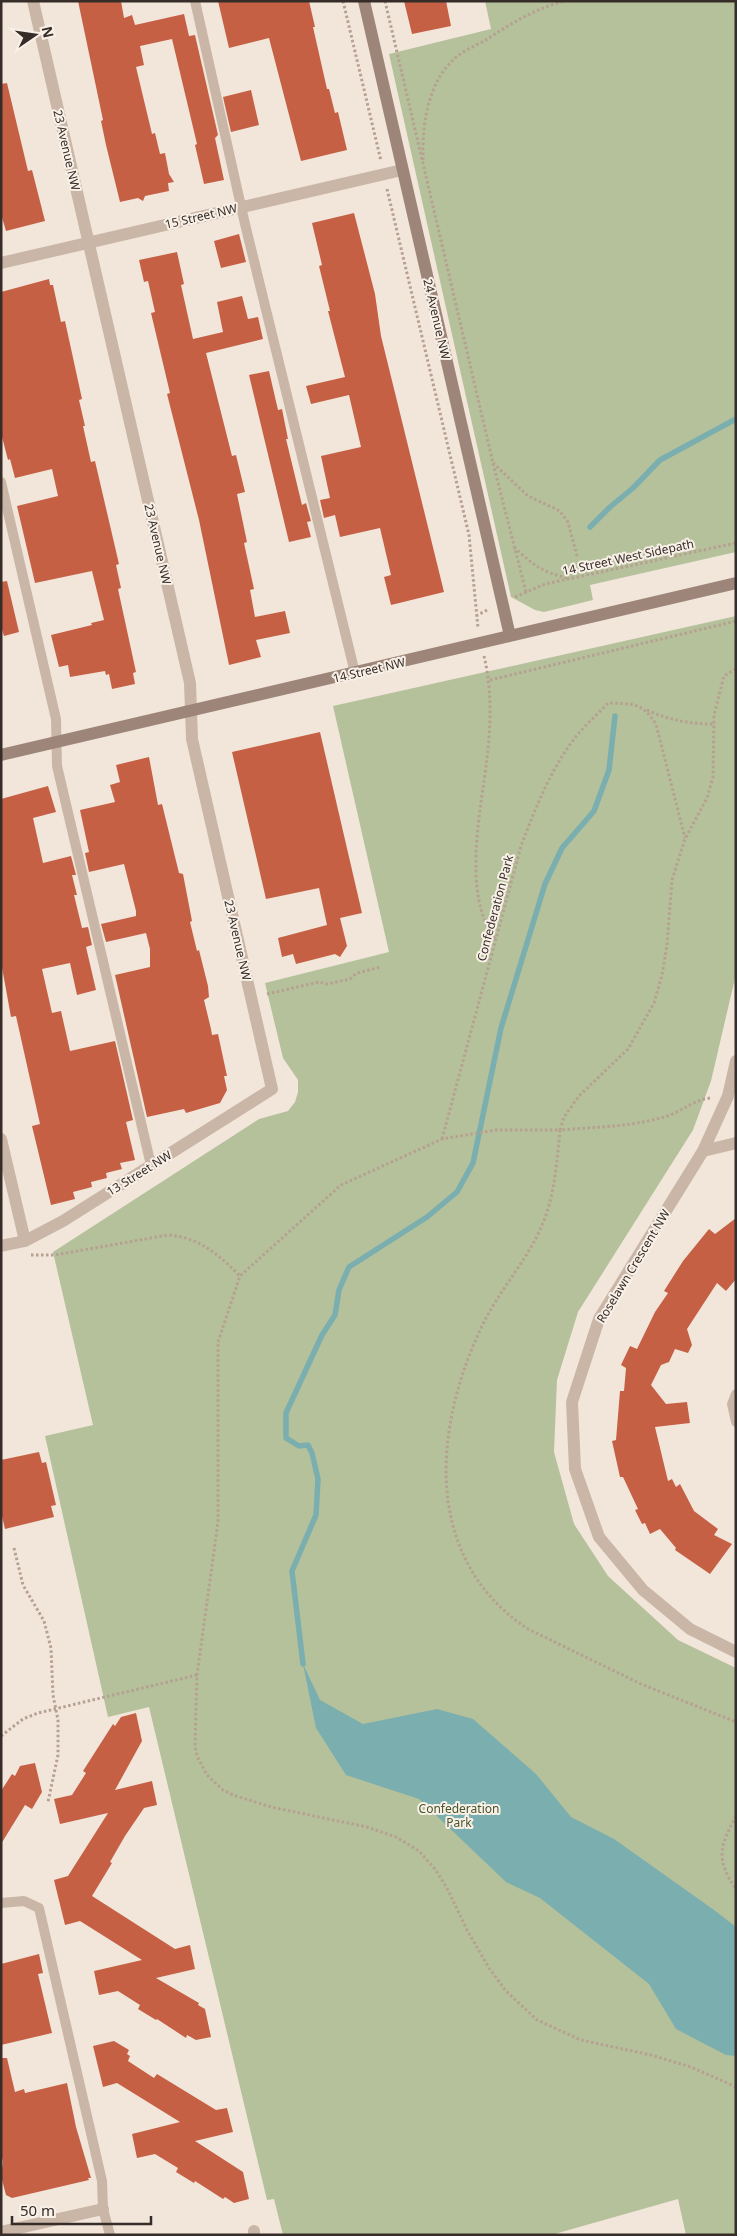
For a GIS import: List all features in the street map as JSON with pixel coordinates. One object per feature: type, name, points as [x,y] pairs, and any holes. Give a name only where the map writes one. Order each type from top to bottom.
[{"type":"main road","name":"24 Avenue NW","points":[[364,1],[510,636]]},
{"type":"main road","name":"14 Street NW","points":[[1,755],[736,583]]},
{"type":"street","name":"23 Avenue NW","points":[[33,1],[190,683],[192,738],[272,1089]]},
{"type":"street","name":"15 Street NW","points":[[1,263],[402,170]]},
{"type":"street","name":"Roselawn Crescent NW","points":[[736,1061],[728,1096],[703,1151],[599,1319],[572,1402],[576,1469],[599,1536],[643,1590],[690,1629],[736,1652]]},
{"type":"street","name":"13 Street NW","points":[[1,1246],[25,1241],[63,1221],[272,1089]]},
{"type":"street","points":[[1,1139],[25,1241]]},
{"type":"street","points":[[703,1151],[736,1143]]},
{"type":"street","points":[[1,2232],[103,2209]]},
{"type":"lane","points":[[195,1],[241,206],[355,673]]},
{"type":"lane","points":[[1,482],[56,719],[57,766],[151,1165]]},
{"type":"lane","points":[[736,1394],[732,1404],[736,1422]]},
{"type":"lane","points":[[1,1903],[24,1901],[39,1908],[102,2181],[103,2209],[110,2235]]},
{"type":"path","points":[[343,1],[378,147]]},
{"type":"path","points":[[385,1],[513,546],[530,562],[548,574],[571,579]]},
{"type":"path","points":[[424,168],[422,140],[426,113],[444,72],[459,55],[508,25],[542,7],[565,1]]},
{"type":"path","points":[[390,202],[469,535],[476,616]]},
{"type":"path","points":[[493,463],[528,496],[560,511],[568,522],[577,556]]},
{"type":"path","name":"14 Street West Sidepath","points":[[513,546],[526,592],[545,584],[736,543]]},
{"type":"path","points":[[496,940],[484,921],[477,878],[477,840],[488,756],[490,680],[736,621]]},
{"type":"path","points":[[736,669],[724,676],[716,700],[711,782],[707,798],[685,839],[672,880],[667,945],[662,975],[654,1002],[628,1049],[579,1096],[564,1117],[560,1130],[544,1223],[526,1256],[501,1292],[482,1325],[461,1381],[454,1408],[445,1474],[449,1517],[464,1558],[491,1599],[513,1620],[641,1684],[736,1722]]},
{"type":"path","name":"Confederation Park","points":[[442,1139],[521,846],[549,779],[574,739],[608,703],[634,704],[646,710]]},
{"type":"path","points":[[646,710],[662,717],[694,724],[714,724]]},
{"type":"path","points":[[646,710],[656,724],[685,839]]},
{"type":"path","points":[[267,994],[319,982],[327,984],[350,979],[357,973],[382,967]]},
{"type":"path","points":[[728,1096],[704,1099],[671,1115],[652,1120],[560,1130],[496,1130],[442,1139],[341,1185],[240,1276],[218,1342],[218,1522],[197,1675],[195,1746],[202,1766],[219,1786],[233,1795],[272,1807],[367,1827],[396,1838],[419,1851],[435,1869],[447,1888],[467,1930],[489,1968],[506,1991],[537,2020],[581,2040],[651,2055],[691,2068],[736,2088]]},
{"type":"path","points":[[28,1255],[55,1255],[168,1235],[180,1236],[207,1247],[240,1276]]},
{"type":"path","points":[[14,1548],[23,1585],[49,1635],[55,1709],[58,1720],[58,1755],[48,1802]]},
{"type":"path","points":[[1,1736],[23,1719],[55,1709],[197,1675]]},
{"type":"path","points":[[736,1816],[724,1838],[720,1853],[723,1867],[736,1889]]},
{"type":"green space","points":[[485,1],[736,1],[736,552],[590,585],[593,600],[544,612],[535,610],[511,597],[389,54],[491,29]]},
{"type":"green space","name":"Confederation Park","points":[[736,616],[736,974],[711,1081],[693,1130],[578,1312],[557,1380],[554,1452],[574,1524],[608,1576],[678,1640],[736,1668],[736,2235],[686,2235],[678,2199],[551,2235],[283,2235],[274,2199],[267,2200],[149,1707],[108,1717],[45,1436],[93,1425],[53,1252],[259,1119],[288,1111],[295,1102],[298,1092],[298,1080],[283,1058],[265,983],[389,952],[333,706]]},
{"type":"water","points":[[303,1664],[320,1700],[363,1724],[437,1709],[473,1719],[536,1774],[571,1817],[614,1839],[736,1927],[736,2056],[726,2055],[676,2029],[649,1984],[540,1898],[506,1882],[419,1799],[346,1775],[316,1728]]},
{"type":"building","points":[[78,1],[121,1],[124,18],[132,15],[135,25],[184,14],[189,36],[195,35],[218,135],[215,138],[224,180],[204,184],[195,145],[197,144],[172,39],[140,46],[144,65],[136,67],[152,134],[155,133],[160,154],[165,153],[169,174],[174,182],[168,183],[169,191],[145,196],[143,201],[138,198],[120,202],[106,145],[101,121],[103,120]]},
{"type":"building","points":[[218,1],[309,1],[327,89],[329,89],[335,113],[338,112],[347,150],[301,161],[269,38],[229,48]]},
{"type":"building","points":[[404,1],[446,1],[451,26],[412,34]]},
{"type":"building","points":[[7,83],[28,171],[32,170],[45,221],[6,231],[1,214],[1,84]]},
{"type":"building","points":[[251,90],[259,125],[231,132],[223,97]]},
{"type":"building","points":[[354,213],[375,294],[381,336],[444,592],[391,605],[384,577],[391,575],[380,528],[340,537],[335,515],[324,518],[320,500],[330,498],[321,456],[361,447],[349,395],[311,404],[306,386],[345,377],[328,311],[330,311],[319,266],[322,265],[312,223]]},
{"type":"building","points":[[239,234],[246,262],[221,268],[214,241]]},
{"type":"building","points":[[177,252],[184,284],[181,285],[193,339],[223,332],[217,302],[242,296],[248,319],[258,317],[263,339],[206,353],[232,456],[236,455],[245,492],[237,494],[247,542],[244,543],[254,589],[250,590],[255,617],[285,611],[290,633],[256,640],[261,657],[229,665],[199,520],[167,394],[170,393],[151,313],[155,312],[148,281],[144,282],[139,260]]},
{"type":"building","points":[[49,279],[50,285],[53,285],[61,322],[65,321],[82,399],[79,400],[91,462],[95,461],[119,564],[116,565],[121,588],[118,589],[136,672],[133,673],[135,684],[112,689],[109,674],[106,675],[105,671],[70,677],[68,665],[59,667],[51,635],[92,625],[91,623],[104,620],[92,571],[35,583],[17,506],[58,496],[52,469],[15,478],[1,433],[1,292]]},
{"type":"building","points":[[269,371],[278,410],[282,409],[288,439],[286,439],[302,505],[306,503],[311,521],[307,522],[311,537],[289,542],[249,375]]},
{"type":"building","points":[[7,581],[19,632],[4,636],[1,626],[1,582]]},
{"type":"building","points":[[320,732],[362,913],[340,918],[347,946],[340,957],[335,954],[296,964],[293,954],[282,957],[278,938],[327,925],[319,888],[266,899],[232,752]]},
{"type":"building","points":[[149,757],[158,805],[162,804],[179,873],[183,874],[192,921],[190,922],[208,986],[209,997],[204,1000],[212,1035],[218,1034],[227,1076],[224,1076],[227,1090],[220,1103],[186,1113],[184,1109],[147,1117],[115,975],[150,967],[150,949],[146,933],[106,942],[101,924],[136,916],[136,911],[124,864],[89,872],[85,853],[89,852],[80,810],[115,802],[110,785],[120,782],[116,765]]},
{"type":"building","points":[[48,786],[56,812],[33,818],[43,863],[71,856],[76,875],[72,875],[77,895],[74,895],[82,928],[88,927],[92,945],[86,947],[96,990],[77,995],[70,963],[42,969],[52,1013],[61,1011],[70,1051],[115,1041],[133,1120],[126,1122],[135,1160],[120,1163],[122,1169],[106,1173],[107,1178],[91,1182],[92,1187],[73,1192],[75,1199],[51,1205],[32,1126],[40,1124],[16,1016],[11,1017],[1,962],[1,799]]},
{"type":"building","points":[[736,1218],[736,1279],[726,1291],[717,1283],[687,1329],[692,1345],[688,1353],[675,1349],[669,1362],[661,1365],[651,1385],[666,1404],[687,1402],[690,1423],[655,1427],[668,1481],[672,1479],[676,1487],[680,1484],[694,1511],[718,1529],[714,1535],[732,1544],[710,1574],[675,1550],[676,1548],[660,1529],[650,1534],[645,1523],[642,1524],[635,1510],[638,1509],[623,1477],[620,1477],[612,1441],[616,1440],[620,1391],[624,1391],[626,1368],[621,1365],[630,1346],[637,1349],[655,1312],[668,1293],[664,1291],[683,1261],[709,1229],[715,1234]]},
{"type":"building","points":[[39,1452],[42,1463],[46,1462],[56,1505],[51,1506],[54,1517],[5,1529],[1,1512],[1,1460]]},
{"type":"building","points":[[136,1713],[142,1741],[115,1790],[152,1781],[157,1805],[144,1808],[125,1836],[110,1862],[112,1863],[92,1896],[175,1949],[190,1945],[195,1969],[156,1978],[199,2003],[198,2005],[205,2009],[211,2037],[196,2040],[187,2035],[186,2038],[138,2009],[140,2005],[118,1991],[99,1995],[94,1971],[142,1960],[80,1921],[65,1925],[54,1880],[68,1876],[108,1813],[60,1824],[54,1799],[72,1795],[86,1773],[83,1771],[113,1724],[115,1726],[121,1717]]},
{"type":"building","points":[[35,1763],[42,1792],[32,1809],[25,1805],[1,1844],[1,1791],[12,1774],[15,1776],[20,1766]]},
{"type":"building","points":[[39,1954],[43,1973],[38,1974],[52,2033],[1,2045],[1,1964]]},
{"type":"building","points":[[114,2041],[129,2050],[127,2054],[130,2056],[128,2061],[154,2078],[157,2074],[216,2110],[227,2108],[233,2132],[195,2141],[243,2172],[249,2199],[234,2203],[225,2197],[223,2199],[195,2181],[194,2183],[176,2172],[178,2168],[155,2154],[137,2158],[132,2134],[180,2122],[117,2083],[103,2087],[93,2046]]},
{"type":"building","points":[[1,2058],[7,2058],[15,2092],[24,2089],[25,2093],[67,2083],[76,2127],[91,2178],[88,2178],[89,2180],[12,2198],[6,2195],[1,2176],[3,2162],[1,2152]]},
{"type":"waterway","points":[[590,527],[633,488],[660,460],[736,419]]},
{"type":"waterway","points":[[303,1664],[292,1571],[316,1515],[318,1479],[312,1453],[308,1445],[299,1446],[286,1438],[286,1413],[322,1335],[335,1315],[339,1290],[349,1267],[427,1217],[457,1192],[473,1163],[501,1028],[545,884],[562,848],[594,811],[609,770],[615,716]]}]
